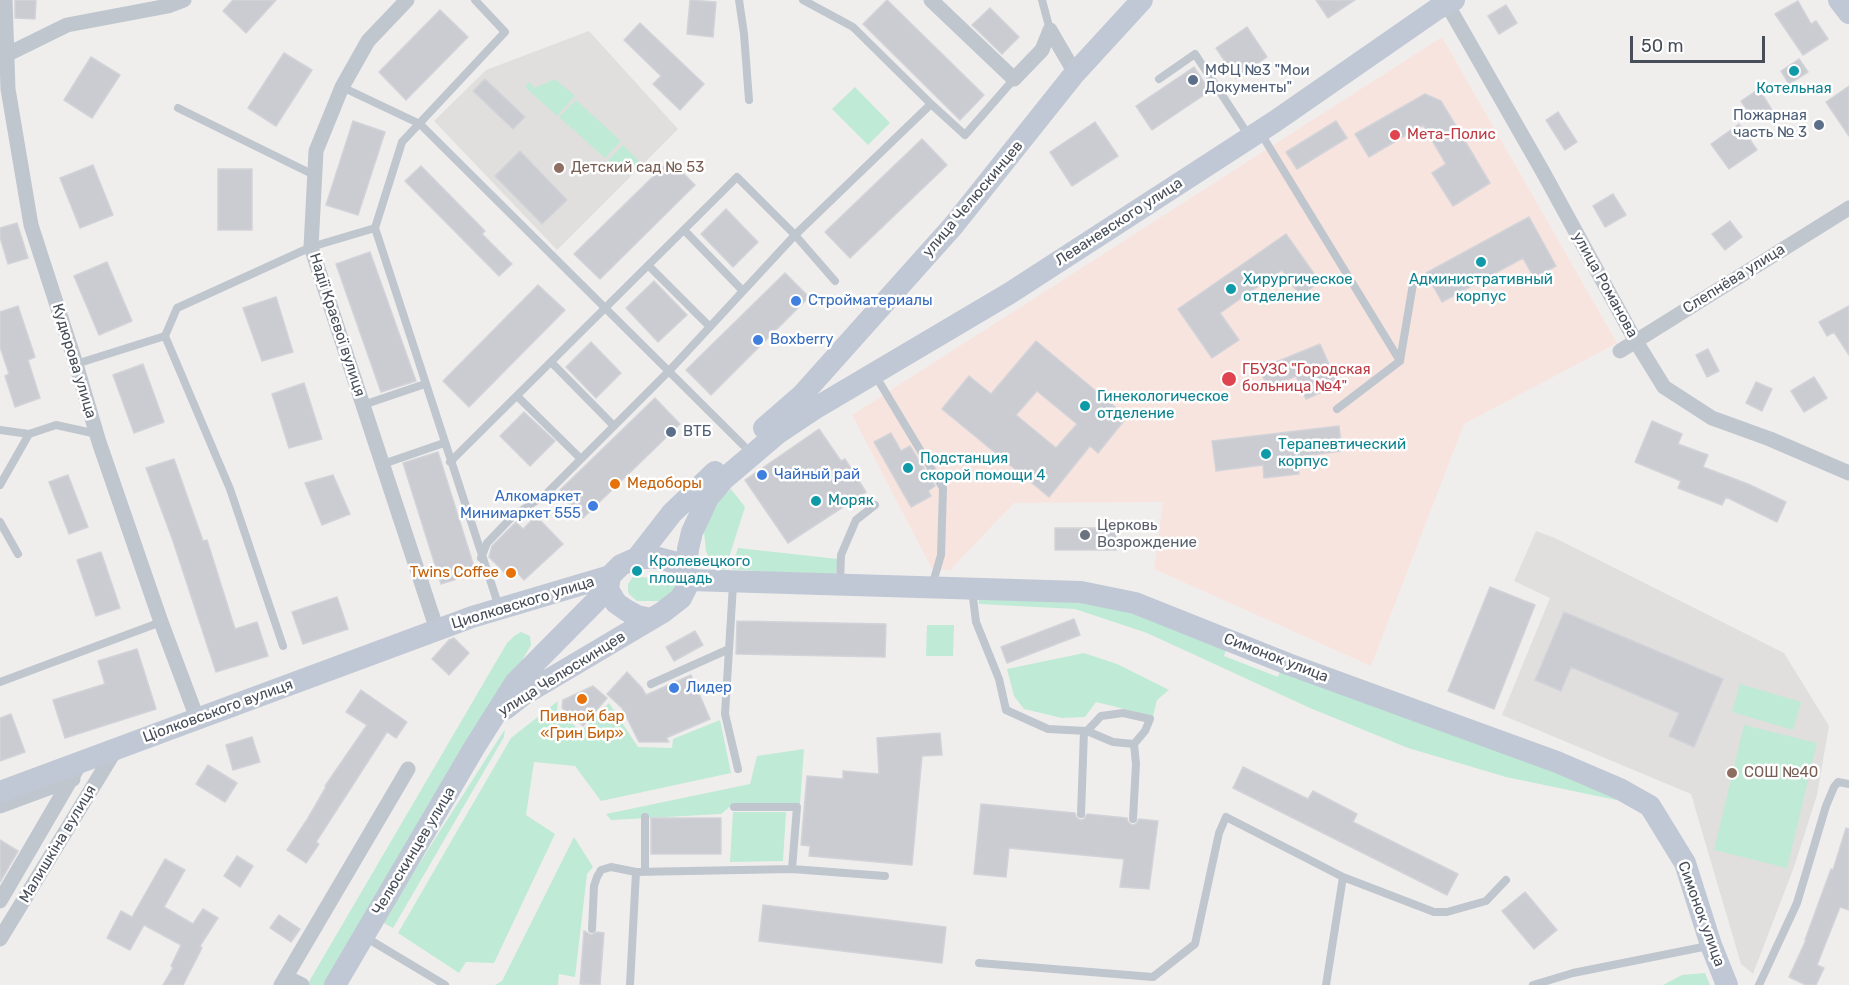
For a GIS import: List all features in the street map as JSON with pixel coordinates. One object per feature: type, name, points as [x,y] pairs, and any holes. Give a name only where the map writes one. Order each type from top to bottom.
[{"type":"main road","name":"улица Челюскинцев","points":[[808,402],[1075,73],[1142,0]]},
{"type":"main road","points":[[1839,0],[1849,14]]},
{"type":"main road","name":"Леваневского улица","points":[[688,575],[688,549],[708,498],[725,478],[778,433],[808,402],[875,374],[1010,293],[1255,135],[1450,2]]},
{"type":"main road","points":[[637,558],[672,513],[743,445],[808,402]]},
{"type":"main road","points":[[637,558],[658,558],[673,562],[688,575],[687,589],[673,606],[651,619],[637,616],[616,603],[609,583],[621,565],[637,558]]},
{"type":"main road","name":"Симонок улица","points":[[688,575],[733,580],[840,585],[1081,592],[1135,603],[1288,664],[1557,762],[1620,789],[1650,806],[1685,863],[1711,945],[1727,985]]},
{"type":"main road","name":"улица Челюскинцев","points":[[494,718],[515,683],[609,583]]},
{"type":"main road","name":"Циолковского улица","points":[[437,630],[499,608],[609,583]]},
{"type":"main road","name":"улица Челюскинцев","points":[[494,718],[523,695],[651,619]]},
{"type":"main road","name":"Ціолковського вулиця","points":[[0,792],[77,771],[116,749],[196,714],[437,630]]},
{"type":"main road","name":"Челюскинцев улица","points":[[335,985],[474,748],[494,718]]},
{"type":"street","name":"Кудюрова улица","points":[[5,0],[8,89],[32,225],[97,434],[161,622],[196,714]]},
{"type":"street","points":[[6,55],[67,25],[168,6],[184,0]]},
{"type":"street","name":"Надії Краєвої вулиця","points":[[407,0],[368,41],[342,87],[316,151],[311,247],[437,630]]},
{"type":"street","points":[[931,0],[1014,79],[1042,50],[1050,30]]},
{"type":"street","name":"улица Романова","points":[[1450,2],[1635,340],[1664,387],[1712,418],[1770,439],[1849,473]]},
{"type":"street","points":[[1050,30],[1075,73]]},
{"type":"street","name":"Слепнёва улица","points":[[1620,351],[1849,208]]},
{"type":"street","name":"Малишкіна вулиця","points":[[0,939],[116,749]]},
{"type":"street","points":[[302,985],[284,981],[408,769]]},
{"type":"street","points":[[0,807],[77,771]]},
{"type":"street","points":[[0,901],[77,771]]},
{"type":"lane","points":[[475,0],[505,32],[402,142],[375,228],[499,608]]},
{"type":"lane","points":[[739,0],[744,34],[748,100]]},
{"type":"lane","points":[[803,0],[853,27],[965,135],[1014,79]]},
{"type":"lane","points":[[1042,0],[1050,30]]},
{"type":"lane","points":[[1159,79],[1195,54],[1255,135],[1400,361]]},
{"type":"lane","points":[[342,87],[420,124],[743,445]]},
{"type":"lane","points":[[481,558],[487,543],[512,518],[546,494],[669,371],[795,235],[931,104]]},
{"type":"lane","points":[[178,108],[314,175]]},
{"type":"lane","points":[[450,462],[649,266],[735,173],[836,281]]},
{"type":"lane","points":[[283,646],[230,489],[165,336],[177,308],[311,247],[375,228]]},
{"type":"lane","points":[[684,230],[744,291]]},
{"type":"lane","points":[[649,266],[710,327]]},
{"type":"lane","points":[[1337,409],[1400,361],[1414,278]]},
{"type":"lane","points":[[76,364],[165,336]]},
{"type":"lane","points":[[551,362],[614,426]]},
{"type":"lane","points":[[875,374],[944,488],[941,555],[931,588]]},
{"type":"lane","points":[[363,405],[425,384]]},
{"type":"lane","points":[[517,396],[581,459]]},
{"type":"lane","points":[[0,430],[29,434],[56,425],[97,434]]},
{"type":"lane","points":[[0,485],[29,434]]},
{"type":"lane","points":[[383,464],[444,443]]},
{"type":"lane","points":[[840,585],[841,555],[856,520],[874,505]]},
{"type":"lane","points":[[0,522],[18,554]]},
{"type":"lane","points":[[733,580],[725,714],[738,769]]},
{"type":"lane","points":[[972,589],[976,622],[999,679],[1006,710],[1048,729],[1086,731],[1113,742],[1134,744]]},
{"type":"lane","points":[[0,682],[161,622]]},
{"type":"lane","points":[[651,684],[729,649]]},
{"type":"lane","points":[[1081,814],[1086,731],[1101,716],[1123,713],[1150,719],[1145,731],[1134,744],[1136,764],[1133,819]]},
{"type":"lane","points":[[1759,985],[1797,903],[1826,806],[1834,787],[1838,782],[1849,784]]},
{"type":"lane","points":[[734,807],[797,807],[792,869]]},
{"type":"lane","points":[[630,985],[645,817]]},
{"type":"lane","points":[[979,963],[1153,977],[1195,944],[1219,834],[1226,818],[1343,877],[1434,912],[1447,912],[1486,901],[1506,880]]},
{"type":"lane","points":[[592,929],[594,885],[601,870],[611,867],[641,872],[792,869],[885,876]]},
{"type":"lane","points":[[1326,985],[1343,877]]},
{"type":"lane","points":[[363,936],[445,985]]},
{"type":"lane","points":[[1535,985],[1572,973],[1711,945]]},
{"type":"shaded area","name":"Детский сад № 53","points":[[589,31],[678,129],[557,250],[434,121],[486,70]]},
{"type":"shaded area","name":"ГБУЗС \"Городская больница №4\"","points":[[1442,37],[1617,343],[1464,424],[1371,666],[1154,569],[1163,502],[1014,503],[950,570],[932,569],[852,415]]},
{"type":"shaded area","name":"СОШ №40","points":[[1536,531],[1555,538],[1784,653],[1829,726],[1817,795],[1794,867],[1753,974],[1741,964],[1691,794],[1502,715],[1550,598],[1514,581]]},
{"type":"green space","points":[[555,79],[575,96],[557,116],[525,87],[529,82],[535,88]]},
{"type":"green space","points":[[855,87],[890,123],[868,145],[832,109]]},
{"type":"green space","points":[[576,100],[621,141],[605,158],[559,117]]},
{"type":"green space","points":[[623,145],[639,161],[625,175],[608,160]]},
{"type":"green space","points":[[731,489],[745,507],[725,570],[710,561],[706,551],[704,532],[707,521],[721,498]]},
{"type":"green space","points":[[738,548],[838,559],[835,578],[731,569]]},
{"type":"green space","points":[[633,577],[667,578],[673,584],[674,590],[666,601],[637,601],[628,590],[628,584]]},
{"type":"green space","points":[[978,593],[1080,596],[1228,643],[1224,656],[1278,677],[1282,666],[1621,794],[1616,800],[1506,777],[1408,748],[1310,708],[1147,633],[1075,609],[979,604]]},
{"type":"green space","points":[[927,625],[954,625],[953,656],[926,656]]},
{"type":"green space","points":[[521,632],[530,636],[531,645],[327,985],[307,985],[507,643]]},
{"type":"green space","points":[[1084,653],[1117,664],[1169,690],[1157,700],[1153,716],[1096,702],[1085,717],[1062,718],[1024,709],[1014,696],[1007,669]]},
{"type":"green space","points":[[1740,684],[1801,702],[1793,730],[1732,712]]},
{"type":"green space","points":[[558,701],[557,711],[581,731],[609,703],[638,747],[672,748],[673,739],[720,720],[731,773],[601,801],[575,766],[534,762],[526,815],[555,834],[494,963],[466,962],[459,973],[398,933],[511,738]]},
{"type":"green space","points":[[1744,725],[1817,743],[1787,868],[1714,850]]},
{"type":"green space","points":[[505,729],[504,737],[393,928],[382,922]]},
{"type":"green space","points":[[804,749],[800,804],[733,804],[721,814],[611,820],[606,814],[750,784],[757,756]]},
{"type":"green space","points":[[733,812],[786,812],[783,861],[730,862]]},
{"type":"green space","points":[[574,837],[593,867],[587,874],[575,977],[559,974],[558,985],[495,985],[502,981]]},
{"type":"green space","points":[[1705,973],[1710,985],[1663,985],[1682,975]]},
{"type":"building","points":[[15,0],[36,0],[35,19],[15,18]]},
{"type":"building","points":[[233,0],[276,0],[246,33],[223,11]]},
{"type":"building","points":[[690,0],[716,2],[713,37],[687,34]]},
{"type":"building","points":[[887,0],[984,95],[960,120],[863,24]]},
{"type":"building","points":[[1316,0],[1355,0],[1328,18]]},
{"type":"building","points":[[1798,1],[1811,24],[1816,21],[1828,39],[1803,55],[1775,14]]},
{"type":"building","points":[[1506,5],[1517,23],[1499,34],[1488,16]]},
{"type":"building","points":[[990,8],[1019,37],[1002,54],[972,25]]},
{"type":"building","points":[[440,10],[468,37],[406,100],[379,72]]},
{"type":"building","points":[[640,23],[704,84],[680,110],[653,84],[661,76],[624,40]]},
{"type":"building","points":[[1247,27],[1267,57],[1236,78],[1216,48]]},
{"type":"building","points":[[284,53],[312,70],[276,126],[248,108]]},
{"type":"building","points":[[91,57],[120,75],[92,118],[64,100]]},
{"type":"building","name":"Котельная","points":[[1799,59],[1808,72],[1789,84],[1781,71]]},
{"type":"building","points":[[1194,67],[1210,91],[1152,130],[1136,106]]},
{"type":"building","points":[[485,79],[525,117],[513,129],[473,91]]},
{"type":"building","points":[[1849,86],[1849,136],[1826,102]]},
{"type":"building","points":[[1759,89],[1772,110],[1754,121],[1741,101]]},
{"type":"building","points":[[1425,94],[1441,101],[1490,183],[1453,206],[1432,173],[1446,164],[1423,125],[1369,157],[1355,134]]},
{"type":"building","points":[[1558,112],[1577,142],[1565,150],[1546,120]]},
{"type":"building","points":[[353,121],[385,132],[358,215],[326,205]]},
{"type":"building","points":[[1336,121],[1347,138],[1297,169],[1286,152]]},
{"type":"building","points":[[1095,122],[1118,156],[1072,186],[1050,152]]},
{"type":"building","points":[[1739,124],[1757,150],[1729,169],[1711,144]]},
{"type":"building","points":[[922,139],[947,165],[850,258],[825,232]]},
{"type":"building","points":[[520,151],[567,200],[542,224],[495,176]]},
{"type":"building","points":[[670,160],[695,185],[600,279],[574,254]]},
{"type":"building","points":[[93,165],[113,215],[80,228],[60,178]]},
{"type":"building","points":[[421,166],[485,231],[482,234],[512,264],[499,276],[405,181]]},
{"type":"building","points":[[218,169],[252,169],[252,230],[218,230]]},
{"type":"building","points":[[1613,194],[1626,215],[1605,227],[1593,206]]},
{"type":"building","points":[[726,209],[758,242],[733,267],[701,234]]},
{"type":"building","name":"Административный корпус","points":[[1529,217],[1556,266],[1534,278],[1523,258],[1442,302],[1426,273]]},
{"type":"building","points":[[1730,221],[1742,237],[1725,250],[1712,234]]},
{"type":"building","points":[[17,223],[28,258],[8,264],[0,237],[0,228]]},
{"type":"building","name":"Хирургическое отделение","points":[[1286,234],[1320,282],[1300,296],[1282,270],[1220,313],[1239,340],[1212,358],[1178,309]]},
{"type":"building","points":[[370,252],[416,381],[381,392],[336,264]]},
{"type":"building","points":[[107,262],[132,321],[99,335],[74,276]]},
{"type":"building","points":[[785,273],[809,297],[711,395],[686,370]]},
{"type":"building","points":[[654,281],[687,315],[658,342],[626,308]]},
{"type":"building","points":[[538,285],[565,310],[469,407],[443,381]]},
{"type":"building","points":[[276,297],[293,352],[262,361],[243,308]]},
{"type":"building","points":[[18,306],[35,357],[28,360],[40,398],[15,407],[5,376],[9,374],[0,347],[0,312]]},
{"type":"building","points":[[1849,306],[1849,355],[1834,332],[1827,336],[1819,322]]},
{"type":"building","points":[[1036,341],[1127,417],[1098,453],[1090,446],[1049,497],[942,409],[969,376],[991,394]],"holes":[[[1037,391],[1077,424],[1056,448],[1016,415]]]},
{"type":"building","points":[[591,342],[621,373],[596,398],[566,367]]},
{"type":"building","points":[[1320,344],[1338,385],[1306,399],[1296,376],[1268,388],[1259,369]]},
{"type":"building","points":[[1708,349],[1719,371],[1707,377],[1696,355]]},
{"type":"building","points":[[143,364],[164,422],[134,433],[113,375]]},
{"type":"building","points":[[1814,377],[1827,398],[1804,412],[1791,391]]},
{"type":"building","points":[[1756,382],[1772,389],[1762,411],[1746,403]]},
{"type":"building","points":[[304,383],[322,439],[289,448],[272,394]]},
{"type":"building","points":[[655,398],[680,424],[583,518],[558,492]]},
{"type":"building","points":[[524,412],[555,441],[530,466],[500,436]]},
{"type":"building","points":[[1652,421],[1682,434],[1678,444],[1708,455],[1703,467],[1748,484],[1786,502],[1777,522],[1726,497],[1722,505],[1678,488],[1681,481],[1635,462]]},
{"type":"building","name":"Терапевтический корпус","points":[[1339,426],[1342,451],[1296,457],[1299,474],[1264,478],[1263,465],[1216,471],[1212,441]]},
{"type":"building","points":[[819,429],[841,461],[845,459],[866,492],[788,543],[745,480]]},
{"type":"building","name":"Подстанция скорой помощи 4","points":[[891,433],[901,451],[910,446],[935,486],[928,491],[931,496],[911,507],[874,442]]},
{"type":"building","points":[[438,452],[476,573],[441,584],[403,463]]},
{"type":"building","points":[[174,459],[203,541],[207,540],[235,629],[257,622],[268,656],[216,672],[173,541],[146,468]]},
{"type":"building","points":[[68,475],[88,527],[69,534],[49,482]]},
{"type":"building","points":[[333,475],[350,514],[322,525],[305,483]]},
{"type":"building","points":[[536,516],[563,544],[524,580],[516,571],[509,577],[489,557],[492,546],[516,522],[523,529]]},
{"type":"building","name":"Церковь Возрождение","points":[[1055,528],[1116,528],[1116,550],[1055,550]]},
{"type":"building","points":[[101,552],[120,608],[96,616],[77,560]]},
{"type":"building","points":[[1490,587],[1535,605],[1494,709],[1448,691]]},
{"type":"building","points":[[337,597],[348,629],[303,644],[292,612]]},
{"type":"building","points":[[1564,612],[1723,679],[1694,747],[1669,736],[1679,713],[1571,667],[1561,691],[1535,680]]},
{"type":"building","points":[[1074,619],[1080,635],[1007,663],[1001,647]]},
{"type":"building","points":[[737,621],[886,624],[885,657],[736,654]]},
{"type":"building","points":[[695,631],[703,645],[674,661],[666,647]]},
{"type":"building","points":[[454,638],[469,653],[449,675],[432,659],[449,640]]},
{"type":"building","points":[[137,649],[156,709],[65,738],[53,700],[105,684],[98,661]]},
{"type":"building","points":[[627,672],[646,695],[691,675],[710,719],[666,738],[669,742],[639,742],[622,708],[607,694]]},
{"type":"building","points":[[593,686],[607,698],[583,726],[562,708],[563,700]]},
{"type":"building","points":[[361,690],[407,722],[396,738],[387,732],[316,842],[319,844],[306,863],[287,850],[325,786],[367,725],[346,712]]},
{"type":"building","points":[[11,714],[25,752],[0,761],[0,718]]},
{"type":"building","points":[[940,733],[942,755],[922,756],[912,865],[809,856],[810,846],[801,845],[807,776],[843,779],[843,771],[879,774],[877,738]]},
{"type":"building","points":[[252,737],[260,762],[233,770],[226,745]]},
{"type":"building","points":[[208,765],[237,783],[225,802],[196,784]]},
{"type":"building","points":[[1243,767],[1308,799],[1313,791],[1357,814],[1353,822],[1458,874],[1447,895],[1233,788]]},
{"type":"building","points":[[981,804],[1075,813],[1080,820],[1084,819],[1087,814],[1127,818],[1132,825],[1136,824],[1139,819],[1158,821],[1149,889],[1120,887],[1124,859],[1009,848],[1006,877],[974,874]]},
{"type":"building","points":[[651,818],[721,818],[721,854],[651,854]]},
{"type":"building","points":[[1846,828],[1849,829],[1849,910],[1840,907],[1817,965],[1824,968],[1816,985],[1806,985],[1789,977],[1806,940],[1831,869],[1833,870]]},
{"type":"building","points":[[0,840],[18,851],[0,882]]},
{"type":"building","points":[[237,856],[253,866],[240,887],[224,876]]},
{"type":"building","points":[[165,859],[185,870],[164,907],[193,924],[203,909],[218,918],[200,946],[202,948],[183,985],[163,985],[173,968],[171,966],[181,945],[144,925],[130,950],[107,938],[121,911],[132,917]]},
{"type":"building","points":[[1525,892],[1557,930],[1534,949],[1502,911]]},
{"type":"building","points":[[763,905],[946,927],[942,963],[759,941]]},
{"type":"building","points":[[279,915],[300,929],[291,942],[270,928]]},
{"type":"building","points":[[584,931],[591,935],[597,932],[604,933],[600,985],[580,984]]},
{"type":"place","name":"Котельная","points":[[1794,71]]},
{"type":"place","name":"МФЦ №3 \"Мои Документы\"","points":[[1193,80]]},
{"type":"place","name":"Пожарная часть № 3","points":[[1819,125]]},
{"type":"place","name":"Мета-Полис","points":[[1395,135]]},
{"type":"place","name":"Детский сад № 53","points":[[559,168]]},
{"type":"place","name":"Административный корпус","points":[[1481,262]]},
{"type":"place","name":"Хирургическое отделение","points":[[1231,289]]},
{"type":"place","name":"Стройматериалы","points":[[796,301]]},
{"type":"place","name":"Boxberry","points":[[758,340]]},
{"type":"place","name":"ГБУЗС \"Городская больница №4\"","points":[[1229,379]]},
{"type":"place","name":"Гинекологическое отделение","points":[[1085,406]]},
{"type":"place","name":"ВТБ","points":[[671,432]]},
{"type":"place","name":"Терапевтический корпус","points":[[1266,454]]},
{"type":"place","name":"Подстанция скорой помощи 4","points":[[908,468]]},
{"type":"place","name":"Чайный рай","points":[[762,475]]},
{"type":"place","name":"Медоборы","points":[[615,484]]},
{"type":"place","name":"Моряк","points":[[816,501]]},
{"type":"place","name":"Алкомаркет Минимаркет 555","points":[[593,506]]},
{"type":"place","name":"Церковь Возрождение","points":[[1085,535]]},
{"type":"place","name":"Кролевецкого площадь","points":[[637,571]]},
{"type":"place","name":"Twins Coffee","points":[[511,573]]},
{"type":"place","name":"Лидер","points":[[674,688]]},
{"type":"place","name":"Пивной бар «Грин Бир»","points":[[582,699]]},
{"type":"place","name":"СОШ №40","points":[[1732,773]]}]
